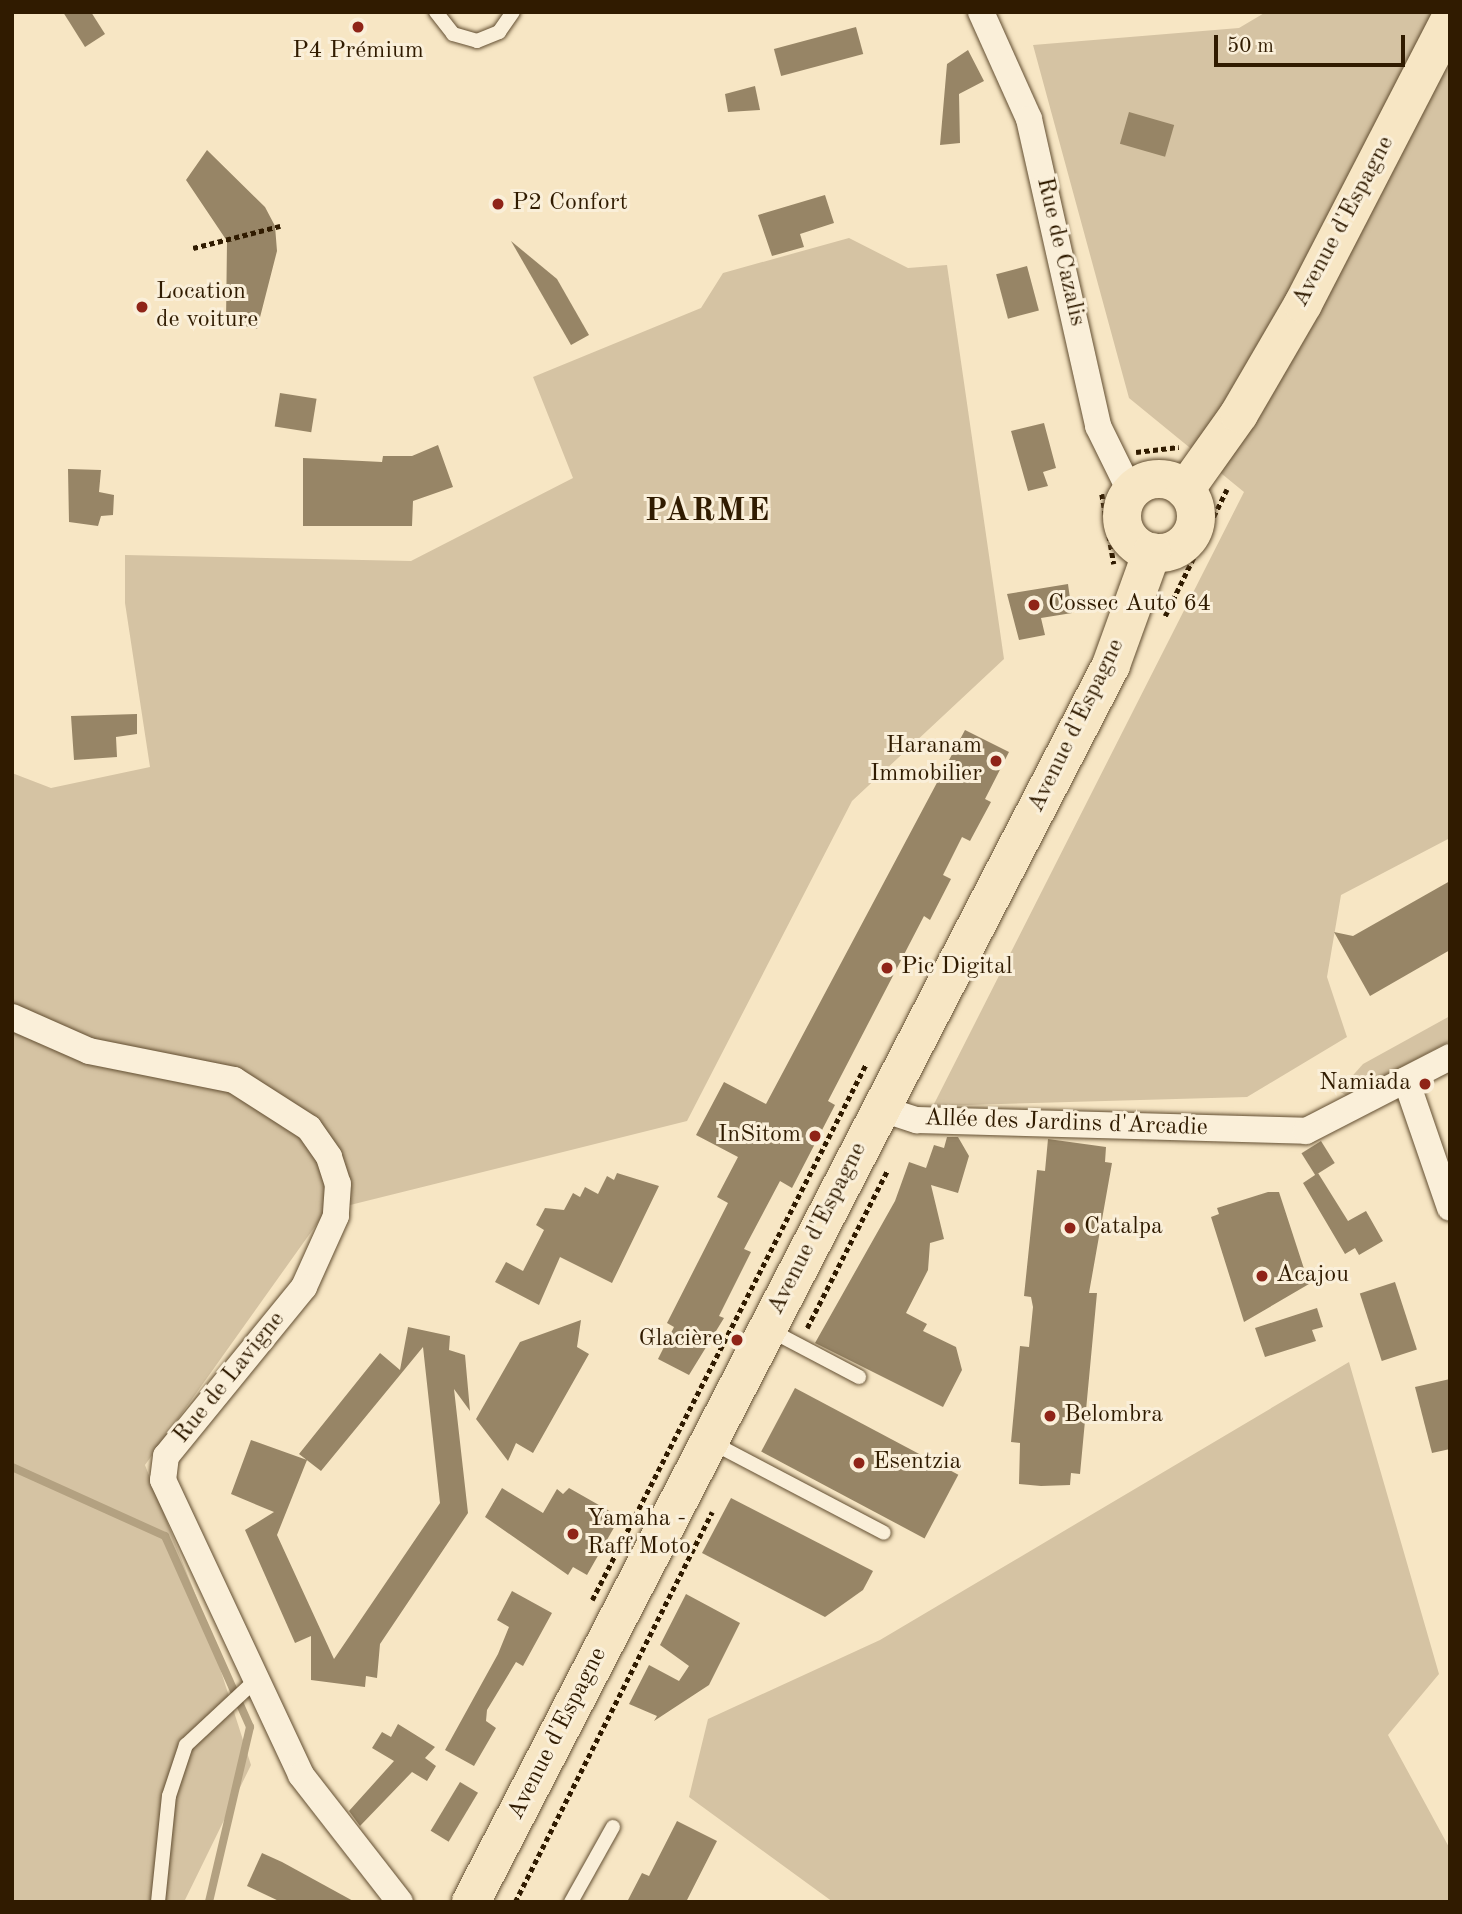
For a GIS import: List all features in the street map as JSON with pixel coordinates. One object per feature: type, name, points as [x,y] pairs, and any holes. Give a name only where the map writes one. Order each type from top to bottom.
[{"type":"main road","name":"Avenue d'Espagne","points":[[1185,490],[1239,414],[1303,304],[1450,19]]},
{"type":"main road","points":[[1155,480],[1185,490],[1195,516],[1188,538],[1168,552],[1152,552],[1134,544],[1122,523],[1117,486],[1155,480]]},
{"type":"main road","name":"Avenue d'Espagne","points":[[471,1902],[768,1329],[879,1108],[1111,665],[1152,552]]},
{"type":"street","name":"Rue de Cazalis","points":[[981,12],[1029,119],[1098,426],[1117,486]]},
{"type":"street","name":"Rue de Lavigne","points":[[12,1017],[89,1051],[234,1080],[309,1128],[329,1157],[338,1184],[336,1216],[304,1287],[166,1457],[163,1480],[253,1682],[301,1775],[400,1902]]},
{"type":"street","points":[[1450,1057],[1406,1080],[1450,1208]]},
{"type":"street","name":"Allée des Jardins d'Arcadie","points":[[879,1108],[917,1120],[1306,1131],[1406,1080]]},
{"type":"lane","points":[[436,12],[453,34],[477,41],[499,32],[513,12]]},
{"type":"lane","points":[[768,1329],[859,1377]]},
{"type":"lane","points":[[710,1441],[884,1533]]},
{"type":"lane","points":[[158,1902],[169,1796],[186,1745],[253,1682]]},
{"type":"lane","points":[[571,1902],[612,1827]]},
{"type":"path","points":[[193,248],[280,226]]},
{"type":"path","points":[[1132,452],[1184,449]]},
{"type":"path","points":[[1116,571],[1101,503],[1117,486]]},
{"type":"path","points":[[590,1594],[871,1055]]},
{"type":"shaded area","points":[[1266,12],[1450,12],[1450,838],[1341,895],[1327,977],[1347,1037],[1247,1097],[933,1106],[1244,492],[1129,398],[1033,45],[1239,28]]},
{"type":"shaded area","points":[[849,238],[908,268],[947,265],[1004,659],[852,801],[687,1121],[326,1211],[145,1465],[201,1609],[251,1765],[184,1902],[12,1902],[12,773],[51,788],[150,767],[125,603],[125,555],[411,561],[573,478],[533,377],[701,308],[723,273]]},
{"type":"shaded area","points":[[1450,1016],[1450,1041],[1347,1096],[1339,1091],[1363,1064]]},
{"type":"shaded area","points":[[1349,1362],[1439,1674],[1388,1735],[1450,1849],[1450,1902],[833,1902],[689,1797],[708,1719],[880,1640]]},
{"type":"building","points":[[63,12],[91,12],[105,34],[85,47]]},
{"type":"building","points":[[856,27],[863,54],[781,76],[774,49]]},
{"type":"building","points":[[968,50],[984,81],[959,94],[960,143],[940,145],[947,64]]},
{"type":"building","points":[[755,86],[760,110],[728,112],[725,94]]},
{"type":"building","points":[[1129,112],[1174,125],[1165,157],[1120,144]]},
{"type":"building","points":[[207,150],[265,207],[275,226],[277,251],[257,329],[226,322],[227,241],[186,180]]},
{"type":"building","points":[[825,195],[834,223],[800,234],[804,247],[772,256],[758,215]]},
{"type":"building","points":[[511,241],[557,279],[589,335],[571,345]]},
{"type":"building","points":[[1027,266],[1039,310],[1008,319],[996,274]]},
{"type":"building","points":[[280,393],[317,399],[311,432],[275,427]]},
{"type":"building","points":[[1044,423],[1056,468],[1043,472],[1048,486],[1028,491],[1011,431]]},
{"type":"building","points":[[438,445],[453,487],[413,501],[412,526],[303,526],[303,458],[382,462],[383,456],[412,456]]},
{"type":"building","points":[[68,469],[101,470],[99,492],[114,495],[113,515],[101,516],[98,526],[69,522]]},
{"type":"building","points":[[1068,584],[1072,613],[1041,618],[1045,635],[1019,640],[1007,594]]},
{"type":"building","points":[[137,714],[137,734],[116,737],[117,757],[74,760],[71,716]]},
{"type":"building","points":[[965,730],[1009,752],[985,799],[991,802],[970,841],[962,837],[943,875],[951,879],[930,920],[924,916],[828,1101],[835,1105],[792,1188],[780,1181],[744,1249],[751,1252],[719,1316],[724,1318],[689,1375],[658,1359],[674,1327],[667,1323],[728,1203],[717,1197],[738,1157],[696,1135],[724,1082],[766,1104]]},
{"type":"building","points":[[1450,881],[1450,950],[1370,996],[1334,932],[1353,936]]},
{"type":"building","points":[[947,1137],[958,1137],[969,1156],[958,1193],[931,1185],[944,1239],[930,1243],[928,1270],[906,1313],[927,1324],[923,1331],[956,1347],[962,1370],[943,1407],[815,1343],[895,1201],[909,1162],[926,1168],[934,1145],[944,1148]]},
{"type":"building","points":[[1048,1139],[1106,1147],[1105,1162],[1112,1163],[1089,1293],[1097,1293],[1080,1474],[1071,1473],[1070,1485],[1041,1486],[1019,1484],[1020,1443],[1011,1442],[1020,1346],[1029,1347],[1033,1307],[1031,1297],[1024,1296],[1037,1170],[1045,1171]]},
{"type":"building","points":[[1321,1141],[1335,1163],[1315,1175],[1301,1153]]},
{"type":"building","points":[[617,1173],[659,1186],[612,1283],[560,1257],[539,1305],[495,1282],[506,1262],[523,1271],[544,1230],[536,1225],[545,1208],[564,1210],[573,1193],[580,1197],[585,1187],[598,1194],[607,1176],[614,1180]]},
{"type":"building","points":[[1318,1173],[1348,1221],[1366,1211],[1383,1241],[1359,1255],[1355,1248],[1345,1254],[1303,1183]]},
{"type":"building","name":"Acajou","points":[[1268,1192],[1279,1192],[1309,1284],[1244,1322],[1211,1217],[1219,1214],[1217,1208]]},
{"type":"building","points":[[1395,1282],[1417,1350],[1382,1361],[1360,1293]]},
{"type":"building","points":[[1317,1308],[1323,1327],[1312,1330],[1316,1341],[1265,1357],[1255,1328]]},
{"type":"building","points":[[581,1320],[577,1347],[589,1354],[533,1453],[516,1443],[508,1461],[476,1419],[520,1342]]},
{"type":"building","points":[[408,1327],[450,1336],[449,1350],[465,1355],[470,1411],[454,1389],[468,1513],[380,1644],[377,1678],[366,1676],[365,1687],[311,1680],[311,1636],[295,1643],[245,1530],[274,1512],[231,1494],[251,1440],[307,1460],[299,1454],[380,1353],[400,1370]],"holes":[[[423,1347],[440,1503],[334,1659],[277,1535],[307,1460],[321,1471]]]},
{"type":"building","points":[[1450,1379],[1450,1449],[1432,1453],[1415,1387]]},
{"type":"building","name":"Esentzia","points":[[795,1388],[958,1475],[925,1538],[761,1452]]},
{"type":"building","points":[[502,1488],[543,1513],[557,1489],[563,1494],[569,1488],[620,1517],[587,1575],[573,1567],[568,1575],[485,1517]]},
{"type":"building","points":[[731,1498],[873,1571],[863,1590],[825,1617],[702,1553]]},
{"type":"building","points":[[512,1591],[552,1613],[523,1666],[516,1662],[487,1710],[486,1721],[496,1728],[474,1766],[445,1750],[498,1654],[509,1627],[497,1620]]},
{"type":"building","points":[[686,1594],[740,1623],[709,1685],[654,1721],[657,1716],[629,1704],[649,1665],[679,1681],[689,1666],[660,1645]]},
{"type":"building","points":[[398,1724],[435,1747],[425,1758],[436,1766],[427,1781],[412,1772],[360,1826],[349,1811],[394,1761],[372,1748],[382,1732],[391,1737]]},
{"type":"building","points":[[460,1782],[478,1793],[449,1842],[431,1831]]},
{"type":"building","points":[[677,1821],[717,1841],[686,1902],[627,1902],[642,1873],[649,1876]]},
{"type":"building","points":[[262,1853],[355,1902],[281,1902],[247,1886]]},
{"type":"waterway","points":[[12,1467],[165,1536],[250,1727],[209,1902]]},
{"type":"place","name":"P4 Prémium","points":[[358,27]]},
{"type":"place","name":"P2 Confort","points":[[498,204]]},
{"type":"place","name":"Location de voiture","points":[[142,307]]},
{"type":"place","name":"Cossec Auto 64","points":[[1034,605]]},
{"type":"place","name":"Haranam Immobilier","points":[[996,761]]},
{"type":"place","name":"Pic Digital","points":[[887,968]]},
{"type":"place","name":"Namiada","points":[[1425,1084]]},
{"type":"place","name":"InSitom","points":[[815,1136]]},
{"type":"place","name":"Catalpa","points":[[1070,1228]]},
{"type":"place","name":"Acajou","points":[[1262,1276]]},
{"type":"place","name":"Glacière","points":[[737,1340]]},
{"type":"place","name":"Belombra","points":[[1050,1416]]},
{"type":"place","name":"Esentzia","points":[[859,1463]]},
{"type":"place","name":"Yamaha - Raff Moto","points":[[573,1534]]},
{"type":"district","name":"PARME","points":[[708,512]]}]
